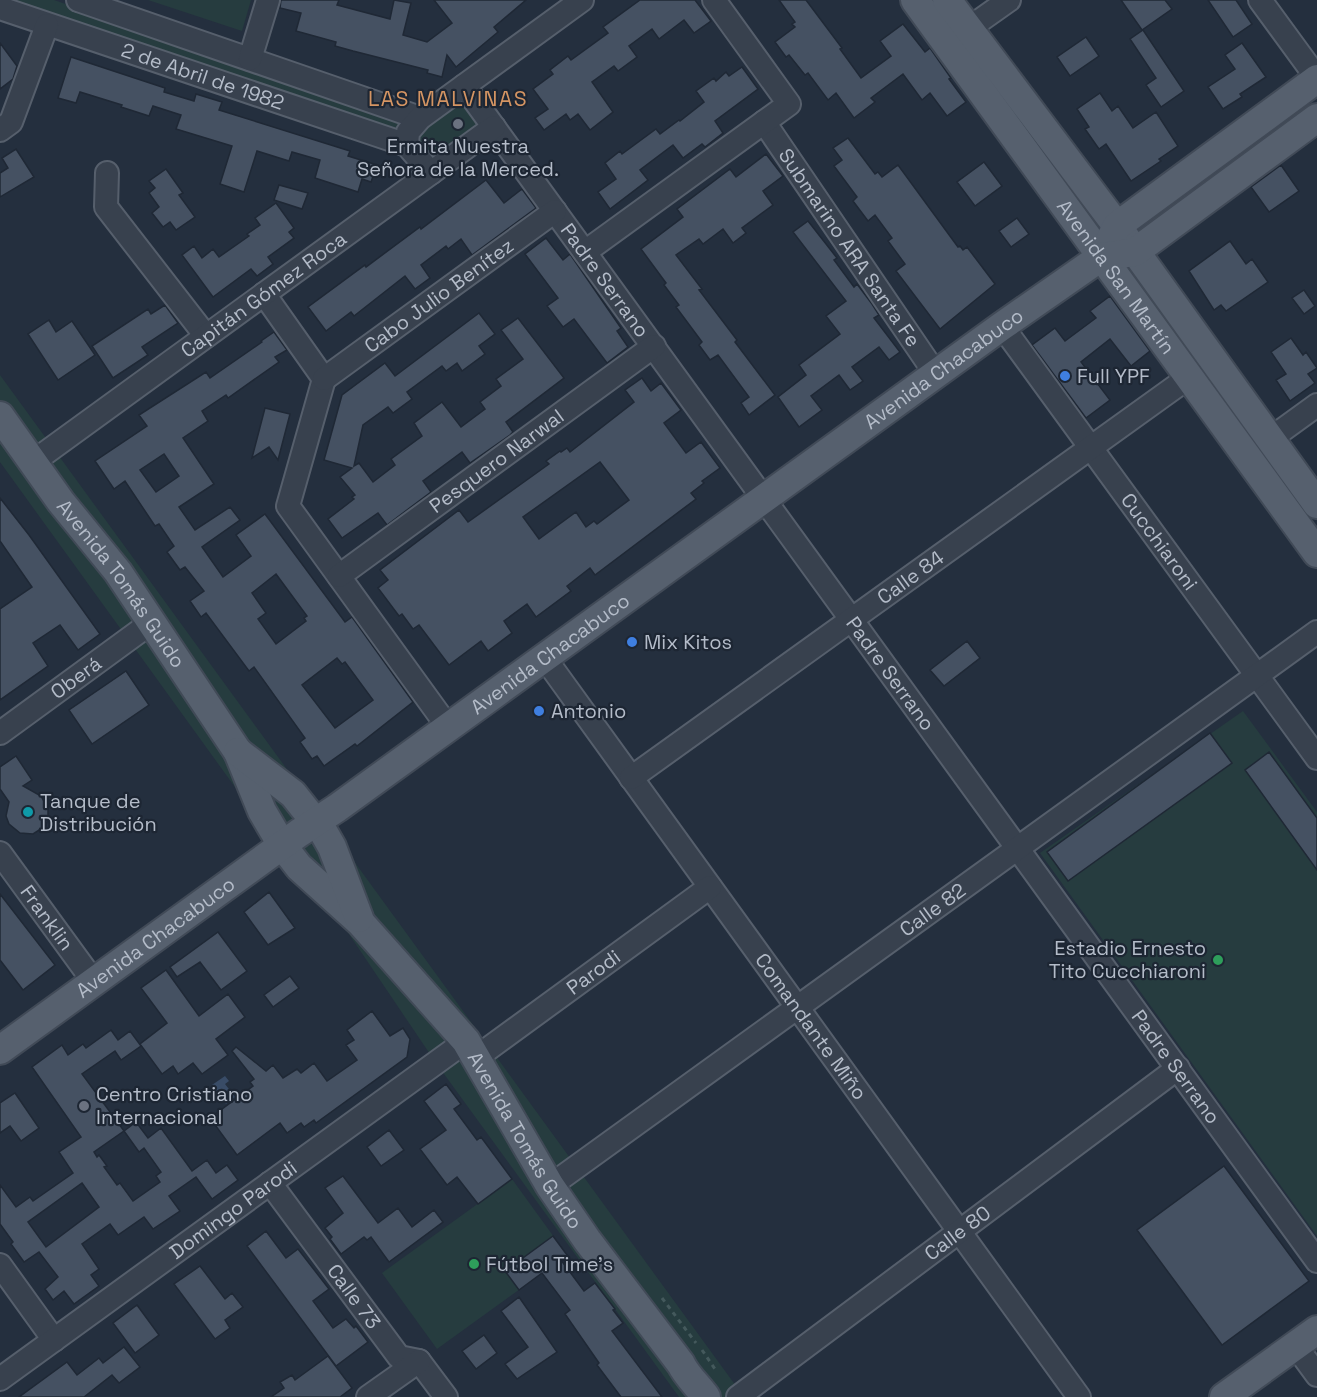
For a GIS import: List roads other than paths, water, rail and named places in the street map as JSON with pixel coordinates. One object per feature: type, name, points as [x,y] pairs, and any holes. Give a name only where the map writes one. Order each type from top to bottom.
[{"type":"main road","name":"Avenida San Martín","points":[[915,0],[1317,554]]},
{"type":"main road","name":"Avenida San Martín","points":[[947,0],[1117,226],[1317,504]]},
{"type":"main road","name":"Avenida Chacabuco","points":[[1101,257],[1117,226],[1317,78]]},
{"type":"main road","name":"Avenida Chacabuco","points":[[0,1050],[935,373],[1101,257],[1135,252],[1317,118]]},
{"type":"main road","name":"Avenida Tomás Guido","points":[[2,425],[118,572],[152,622],[238,752],[262,811],[282,845],[299,867],[360,922],[471,1049],[550,1186],[587,1240],[694,1380]]},
{"type":"main road","name":"Avenida Tomás Guido","points":[[238,752],[293,794],[316,822],[333,848],[360,922]]},
{"type":"main road","points":[[1224,1397],[1306,1337]]},
{"type":"street","name":"2 de Abril de 1982","points":[[78,0],[250,59],[412,132]]},
{"type":"street","points":[[250,59],[268,0]]},
{"type":"street","points":[[430,173],[412,132],[464,86],[582,0]]},
{"type":"street","points":[[585,252],[789,104],[714,0]]},
{"type":"street","points":[[968,29],[1009,0]]},
{"type":"street","points":[[1260,0],[1317,78]]},
{"type":"street","name":"2 de Abril de 1982","points":[[0,8],[47,25],[412,132]]},
{"type":"street","points":[[0,130],[11,122],[47,25]]},
{"type":"street","name":"Padre Serrano","points":[[464,86],[1317,1261]]},
{"type":"street","name":"Submarino ARA Santa Fe","points":[[764,122],[935,373]]},
{"type":"street","name":"Capitán Gómez Roca","points":[[33,462],[494,127]]},
{"type":"street","points":[[107,173],[106,207],[206,336]]},
{"type":"street","name":"Cabo Julio Benítez","points":[[324,379],[555,211]]},
{"type":"street","points":[[264,294],[324,379],[288,506],[448,727]]},
{"type":"street","name":"Cucchiaroni","points":[[1002,326],[1317,758]]},
{"type":"street","name":"Pesquero Narwal","points":[[339,576],[654,346]]},
{"type":"street","name":"Calle 84","points":[[631,778],[1189,377]]},
{"type":"street","points":[[1270,439],[1317,405]]},
{"type":"street","name":"Oberá","points":[[0,733],[152,622]]},
{"type":"street","name":"Calle 82","points":[[550,1186],[1317,632]]},
{"type":"street","name":"Comandante Miño","points":[[544,657],[1079,1397]]},
{"type":"street","name":"Franklin","points":[[0,853],[94,982]]},
{"type":"street","name":"Parodi","points":[[471,1049],[710,887]]},
{"type":"street","name":"Domingo Parodi","points":[[0,1379],[270,1183],[471,1049]]},
{"type":"street","name":"Calle 80","points":[[738,1397],[1178,1068]]},
{"type":"street","name":"Calle 73","points":[[270,1183],[399,1357],[419,1361],[446,1397]]},
{"type":"street","points":[[0,1265],[54,1340]]},
{"type":"street","points":[[1306,1337],[1317,1375]]},
{"type":"street","points":[[368,1397],[419,1361]]},
{"type":"water","points":[[225,1076],[229,1081],[225,1084],[235,1097],[226,1104],[212,1085]]},
{"type":"place","name":"Ermita Nuestra Señora de la Merced.","points":[[458,124]]},
{"type":"place","name":"Full YPF","points":[[1065,376]]},
{"type":"place","name":"Mix Kitos","points":[[632,642]]},
{"type":"place","name":"Antonio","points":[[539,711]]},
{"type":"place","name":"Tanque de Distribución","points":[[28,812]]},
{"type":"place","name":"Estadio Ernesto Tito Cucchiaroni","points":[[1218,960]]},
{"type":"place","name":"Centro Cristiano Internacional","points":[[84,1106]]},
{"type":"place","name":"Fútbol Time's","points":[[474,1264]]},
{"type":"district","name":"LAS MALVINAS","points":[[448,98]]}]
